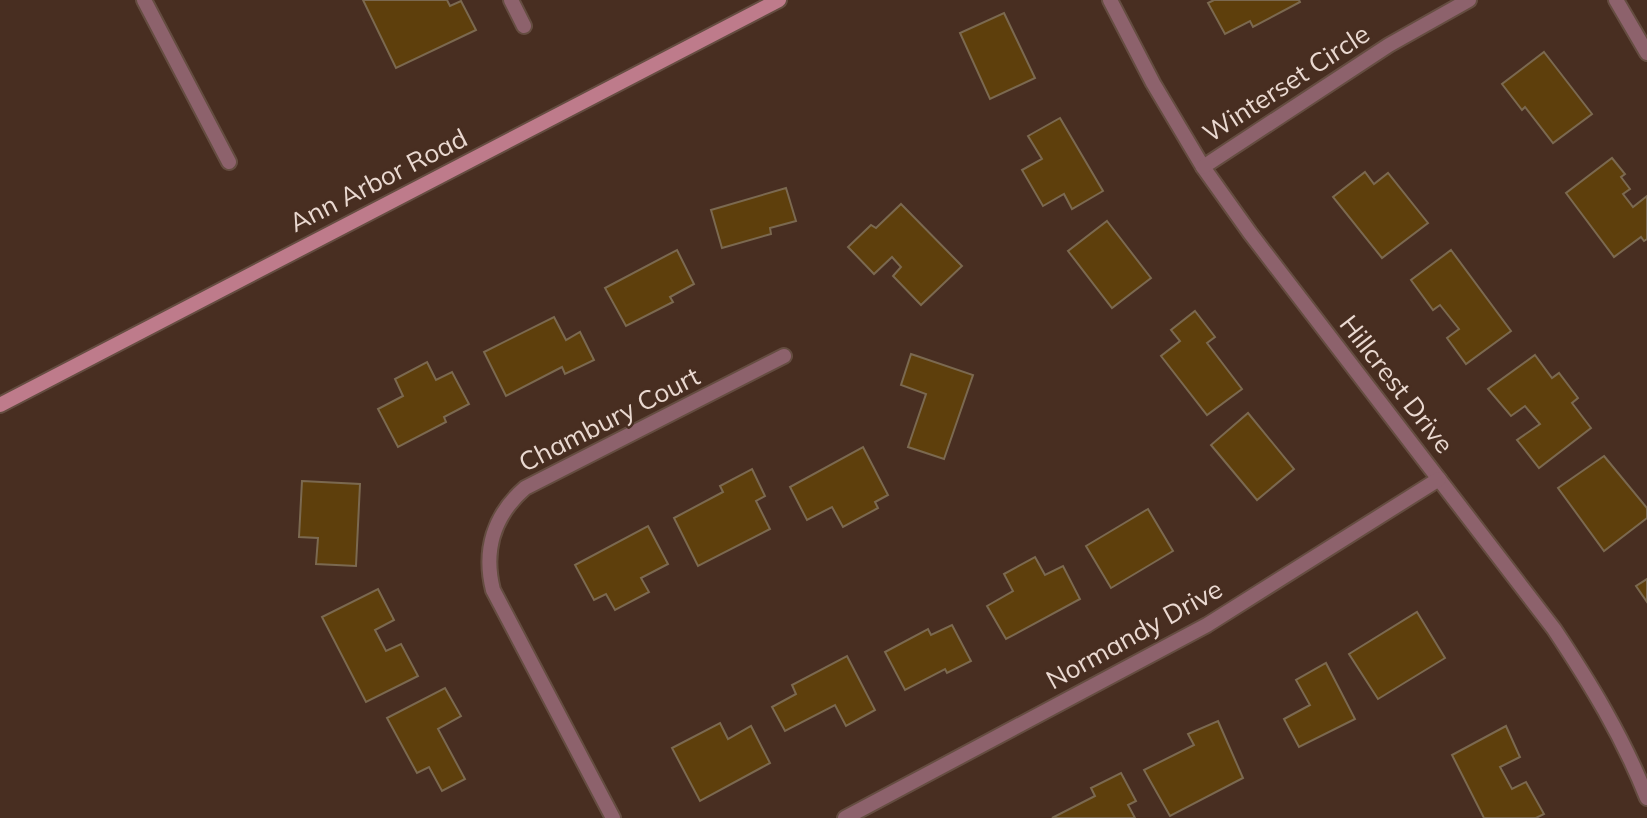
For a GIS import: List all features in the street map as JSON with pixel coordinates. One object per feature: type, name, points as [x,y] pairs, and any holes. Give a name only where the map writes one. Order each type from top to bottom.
[{"type":"main road","name":"Ann Arbor Road","points":[[0,405],[779,0]]},
{"type":"street","points":[[144,0],[229,162]]},
{"type":"street","points":[[511,0],[524,26]]},
{"type":"street","name":"Hillcrest Drive","points":[[1110,0],[1153,83],[1203,167],[1250,233],[1554,629],[1590,683],[1630,756],[1647,798]]},
{"type":"street","name":"Winterset Circle","points":[[1203,167],[1389,45],[1469,0]]},
{"type":"street","points":[[1616,0],[1647,53]]},
{"type":"street","name":"Chambury Court","points":[[613,818],[493,590],[488,555],[495,525],[512,500],[525,488],[784,356]]},
{"type":"street","name":"Normandy Drive","points":[[845,818],[1207,625],[1439,479]]},
{"type":"building","points":[[363,0],[447,0],[450,6],[461,1],[476,30],[396,68]]},
{"type":"building","points":[[1214,0],[1300,2],[1253,27],[1250,21],[1225,34],[1208,3]]},
{"type":"building","points":[[1004,13],[1035,78],[990,99],[960,33]]},
{"type":"building","points":[[1544,52],[1592,114],[1553,143],[1525,107],[1522,110],[1502,84]]},
{"type":"building","points":[[1060,118],[1103,191],[1072,209],[1064,194],[1043,206],[1022,170],[1042,159],[1028,136]]},
{"type":"building","points":[[1612,158],[1625,174],[1621,177],[1630,189],[1623,194],[1633,207],[1647,196],[1647,239],[1644,241],[1641,237],[1614,257],[1566,193]]},
{"type":"building","points":[[1365,172],[1374,184],[1388,173],[1428,223],[1382,258],[1333,197]]},
{"type":"building","points":[[786,188],[796,221],[770,228],[771,234],[722,248],[711,210]]},
{"type":"building","points":[[901,204],[962,266],[921,305],[893,276],[901,267],[892,257],[874,274],[848,247],[871,225],[876,228]]},
{"type":"building","points":[[1107,221],[1151,278],[1112,308],[1068,251]]},
{"type":"building","points":[[677,250],[694,284],[670,297],[673,302],[626,326],[605,288]]},
{"type":"building","points":[[1451,250],[1511,331],[1466,364],[1447,338],[1459,329],[1440,305],[1433,310],[1411,280]]},
{"type":"building","points":[[1195,311],[1215,337],[1207,343],[1242,389],[1207,415],[1161,356],[1180,341],[1171,330]]},
{"type":"building","points":[[554,317],[566,340],[580,332],[594,360],[565,374],[562,367],[506,396],[484,352]]},
{"type":"building","points":[[911,354],[973,375],[944,459],[908,447],[926,394],[901,385]]},
{"type":"building","points":[[1535,355],[1552,378],[1559,373],[1578,398],[1572,403],[1591,428],[1539,468],[1517,440],[1540,424],[1525,406],[1511,416],[1488,389]]},
{"type":"building","points":[[427,362],[436,380],[452,372],[469,404],[444,417],[446,422],[398,447],[378,409],[403,396],[395,379]]},
{"type":"building","points":[[1248,413],[1294,469],[1257,500],[1211,445]]},
{"type":"building","points":[[863,447],[888,495],[875,502],[878,508],[843,527],[832,507],[807,520],[790,487]]},
{"type":"building","points":[[1604,456],[1647,508],[1647,518],[1604,551],[1558,488]]},
{"type":"building","points":[[752,469],[765,496],[756,501],[770,529],[698,566],[674,518],[723,492],[720,486]]},
{"type":"building","points":[[302,481],[360,484],[356,566],[316,564],[318,538],[299,537]]},
{"type":"building","points":[[1148,509],[1173,551],[1111,588],[1086,546]]},
{"type":"building","points":[[648,526],[668,564],[641,578],[649,592],[615,610],[606,594],[594,600],[575,565]]},
{"type":"building","points":[[1035,557],[1045,575],[1063,566],[1080,599],[1006,639],[987,606],[1013,591],[1004,574]]},
{"type":"building","points":[[1647,579],[1647,602],[1636,586]]},
{"type":"building","points":[[378,589],[394,620],[375,630],[386,651],[401,644],[418,676],[366,702],[322,617]]},
{"type":"building","points":[[1417,612],[1445,658],[1378,699],[1349,654]]},
{"type":"building","points":[[952,625],[971,661],[947,673],[945,669],[905,690],[885,652],[928,629],[931,635]]},
{"type":"building","points":[[847,656],[875,710],[846,726],[835,705],[785,731],[772,707],[796,694],[792,685]]},
{"type":"building","points":[[1326,663],[1355,719],[1299,747],[1284,719],[1310,705],[1296,680]]},
{"type":"building","points":[[445,688],[461,716],[438,729],[465,779],[442,791],[429,767],[417,773],[387,718]]},
{"type":"building","points":[[1218,721],[1243,778],[1170,816],[1144,770],[1194,745],[1188,734]]},
{"type":"building","points":[[720,723],[728,739],[751,726],[770,763],[700,801],[672,748]]},
{"type":"building","points":[[1506,726],[1520,757],[1500,767],[1512,789],[1526,782],[1544,814],[1536,818],[1484,818],[1452,755]]},
{"type":"building","points":[[1121,773],[1136,801],[1128,805],[1135,818],[1052,818],[1095,796],[1091,788]]}]
